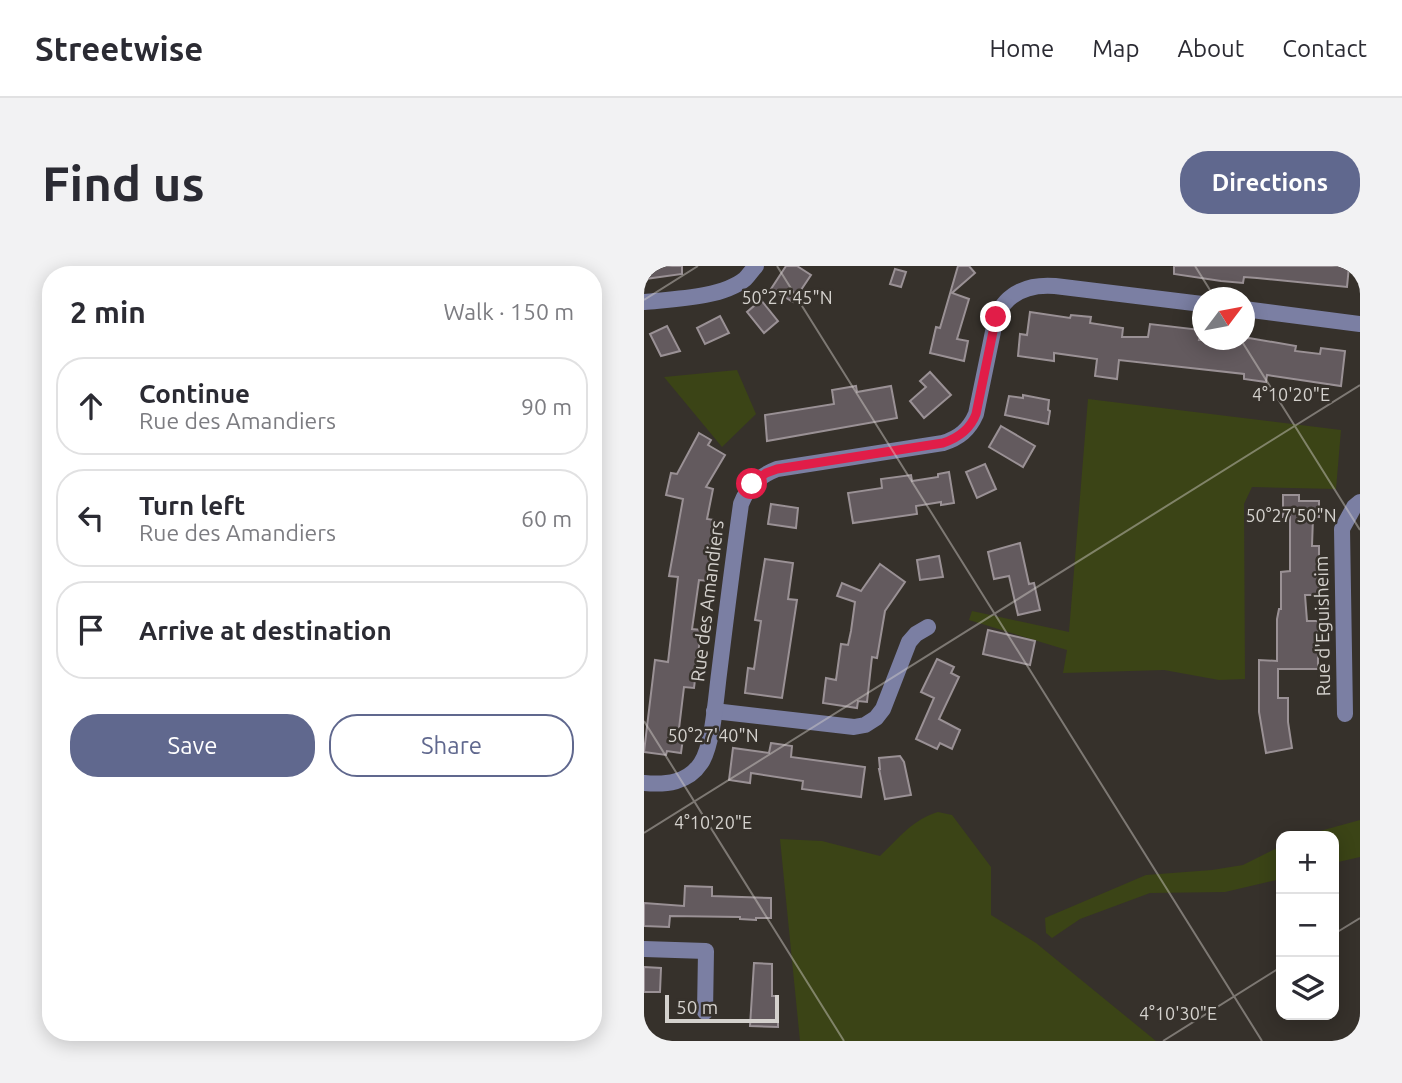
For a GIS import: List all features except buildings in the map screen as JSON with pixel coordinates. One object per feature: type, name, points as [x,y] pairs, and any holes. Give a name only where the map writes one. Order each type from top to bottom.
[{"type":"street","points":[[644,302],[719,291],[744,279],[756,266]]},
{"type":"street","name":"Rue des Amandiers","points":[[644,783],[673,783],[683,779],[694,772],[706,753],[714,711],[740,504],[745,493],[759,478],[777,469],[943,443],[960,436],[976,414],[996,317],[1001,306],[1010,297],[1024,289],[1055,286],[1192,303]]},
{"type":"street","points":[[1255,310],[1360,324]]},
{"type":"street","name":"Rue d'Eguisheim","points":[[1345,713],[1342,529],[1354,507],[1360,502]]},
{"type":"street","points":[[714,711],[842,726],[865,725],[883,709],[909,642],[928,627]]},
{"type":"street","points":[[644,949],[706,951],[705,1012]]},
{"type":"green space","points":[[737,370],[756,414],[722,447],[664,377]]},
{"type":"green space","points":[[1088,399],[1341,430],[1336,489],[1252,487],[1244,504],[1245,679],[1219,680],[1164,670],[1063,673],[1067,650],[969,620],[972,611],[1069,632]]},
{"type":"green space","points":[[938,812],[952,815],[991,867],[991,915],[1036,943],[1156,1041],[800,1041],[780,839],[822,841],[880,856],[913,825]]},
{"type":"green space","points":[[1360,820],[1360,857],[1339,862],[1339,831],[1320,831]]},
{"type":"green space","points":[[1276,848],[1276,880],[1225,892],[1150,893],[1080,919],[1052,938],[1046,933],[1045,918],[1146,875],[1243,865]]},
{"type":"route","points":[[752,484],[766,473],[777,469],[943,443],[960,436],[967,430],[976,414],[996,317]]}]
